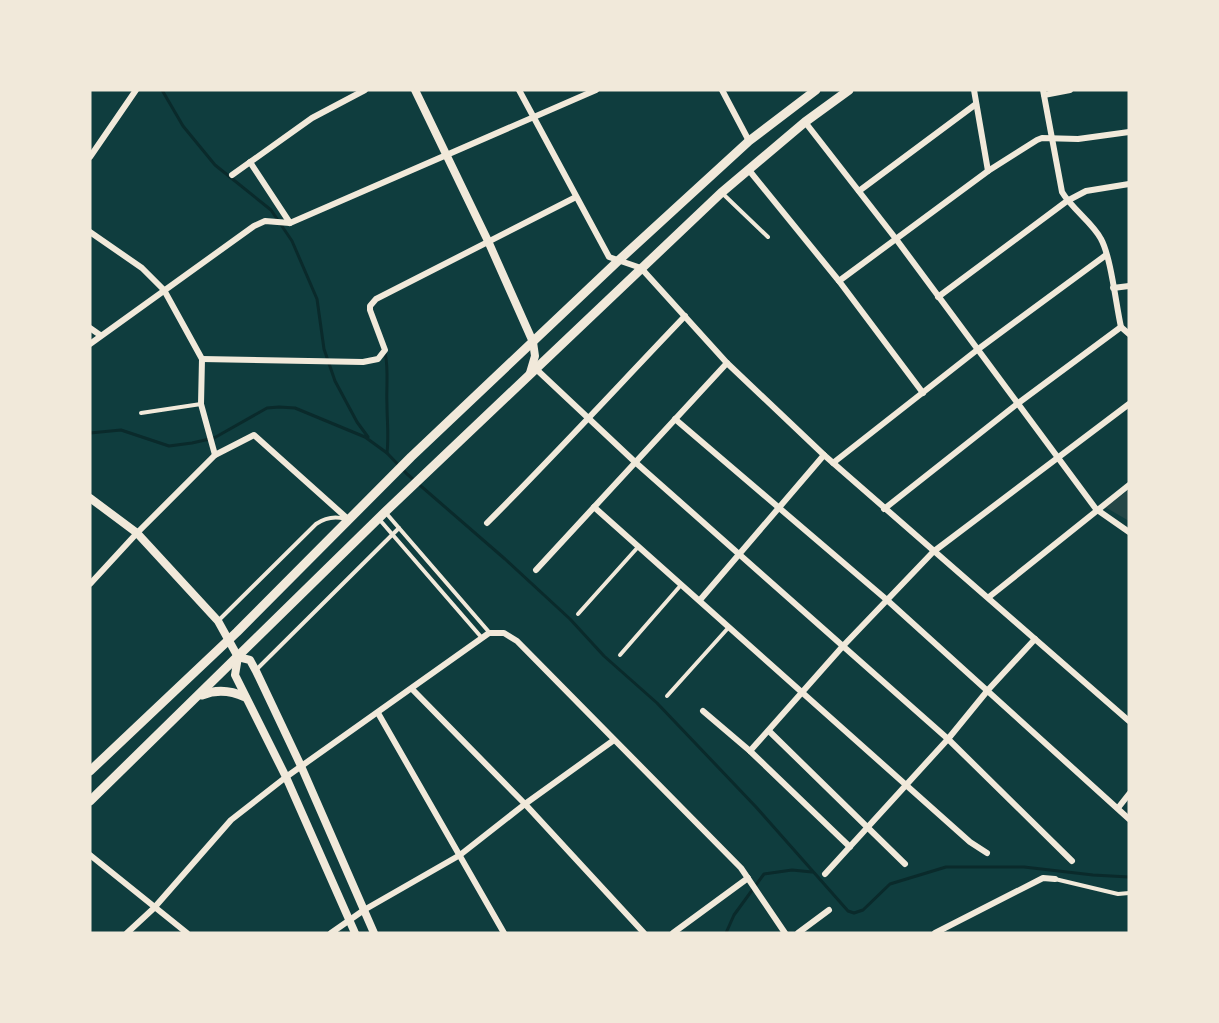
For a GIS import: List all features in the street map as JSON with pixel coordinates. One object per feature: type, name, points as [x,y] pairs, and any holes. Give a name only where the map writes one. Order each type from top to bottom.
[{"type":"main road","points":[[90,771],[230,639],[411,458],[618,261],[749,141],[816,90]]},
{"type":"main road","points":[[90,801],[382,515],[721,193],[805,122],[849,90]]},
{"type":"main road","points":[[199,695],[219,691],[237,693],[245,697]]},
{"type":"street","points":[[90,157],[136,90]]},
{"type":"street","points":[[232,175],[312,118],[365,90]]},
{"type":"street","points":[[415,90],[488,241],[533,342],[536,356],[533,370],[948,739],[1072,861]]},
{"type":"street","points":[[519,90],[609,257],[641,268],[727,363],[832,463],[1129,721]]},
{"type":"street","points":[[90,344],[244,233],[266,221],[290,223],[596,90]]},
{"type":"street","points":[[722,90],[749,141]]},
{"type":"street","points":[[974,90],[988,171]]},
{"type":"street","points":[[1070,90],[1044,92],[1062,192],[1067,201],[1101,238],[1120,327],[1129,334]]},
{"type":"street","points":[[859,191],[976,104]]},
{"type":"street","points":[[805,122],[896,239],[1096,509],[1129,531]]},
{"type":"street","points":[[839,280],[988,171],[1037,140],[1078,139],[1129,132]]},
{"type":"street","points":[[250,162],[290,223]]},
{"type":"street","points":[[748,169],[839,280],[923,393]]},
{"type":"street","points":[[938,297],[1067,201],[1086,191],[1129,184]]},
{"type":"street","points":[[202,359],[373,361],[382,357],[385,350],[370,306],[382,295],[576,197]]},
{"type":"street","points":[[90,232],[142,267],[164,290],[202,359],[201,404],[215,455]]},
{"type":"street","points":[[832,463],[977,350],[1106,255]]},
{"type":"street","points":[[1113,288],[1129,285]]},
{"type":"street","points":[[487,524],[685,316]]},
{"type":"street","points":[[884,509],[1017,404],[1120,327]]},
{"type":"street","points":[[90,328],[100,335]]},
{"type":"street","points":[[536,570],[727,363]]},
{"type":"street","points":[[750,751],[843,646],[933,552],[1129,404]]},
{"type":"street","points":[[675,418],[887,600],[1129,819]]},
{"type":"street","points":[[90,584],[215,455],[254,435],[349,520]]},
{"type":"street","points":[[700,600],[824,455]]},
{"type":"street","points":[[989,597],[1096,509],[1129,485]]},
{"type":"street","points":[[90,498],[137,533],[219,621],[230,639],[238,657],[235,675],[286,777],[355,933]]},
{"type":"street","points":[[594,507],[970,842],[987,853]]},
{"type":"street","points":[[127,933],[154,908],[231,820],[301,766],[489,633],[504,633],[517,641],[741,867],[785,933]]},
{"type":"street","points":[[825,874],[1035,639]]},
{"type":"street","points":[[238,657],[250,660],[256,670],[374,933]]},
{"type":"street","points":[[412,689],[525,804],[644,933]]},
{"type":"street","points":[[703,711],[750,751],[850,847]]},
{"type":"street","points":[[378,713],[504,933]]},
{"type":"street","points":[[769,731],[905,864]]},
{"type":"street","points":[[331,933],[364,910],[460,855],[525,804],[614,740]]},
{"type":"street","points":[[1118,808],[1129,794]]},
{"type":"street","points":[[90,855],[187,933]]},
{"type":"street","points":[[673,933],[748,878]]},
{"type":"street","points":[[935,933],[1044,878],[1055,879]]},
{"type":"street","points":[[798,933],[829,910]]},
{"type":"lane","points":[[721,193],[768,237]]},
{"type":"lane","points":[[141,413],[201,404]]},
{"type":"lane","points":[[382,515],[399,528],[489,633]]},
{"type":"lane","points":[[382,515],[393,534],[482,638]]},
{"type":"lane","points":[[219,621],[316,524],[323,519],[338,517],[349,520]]},
{"type":"lane","points":[[256,670],[399,528]]},
{"type":"lane","points":[[578,614],[638,546]]},
{"type":"lane","points":[[620,655],[681,584]]},
{"type":"lane","points":[[667,696],[729,626]]},
{"type":"lane","points":[[1055,879],[1118,894],[1129,893]]},
{"type":"shaded area","points":[[1129,490],[1129,521],[1105,507]]},
{"type":"waterway","points":[[162,90],[183,126],[215,165],[271,210],[292,241],[317,299],[324,349],[335,381],[357,422],[368,437]]},
{"type":"waterway","points":[[385,352],[387,453]]},
{"type":"waterway","points":[[90,433],[121,430],[169,446],[192,443],[214,438],[267,408],[279,407],[295,408],[365,437],[387,453],[407,474],[505,559],[570,619],[604,656],[657,703],[756,807],[848,911],[854,913],[863,910],[890,884],[946,867],[1024,867],[1129,877]]},
{"type":"waterway","points":[[726,933],[734,915],[764,874],[792,870],[812,872]]}]
